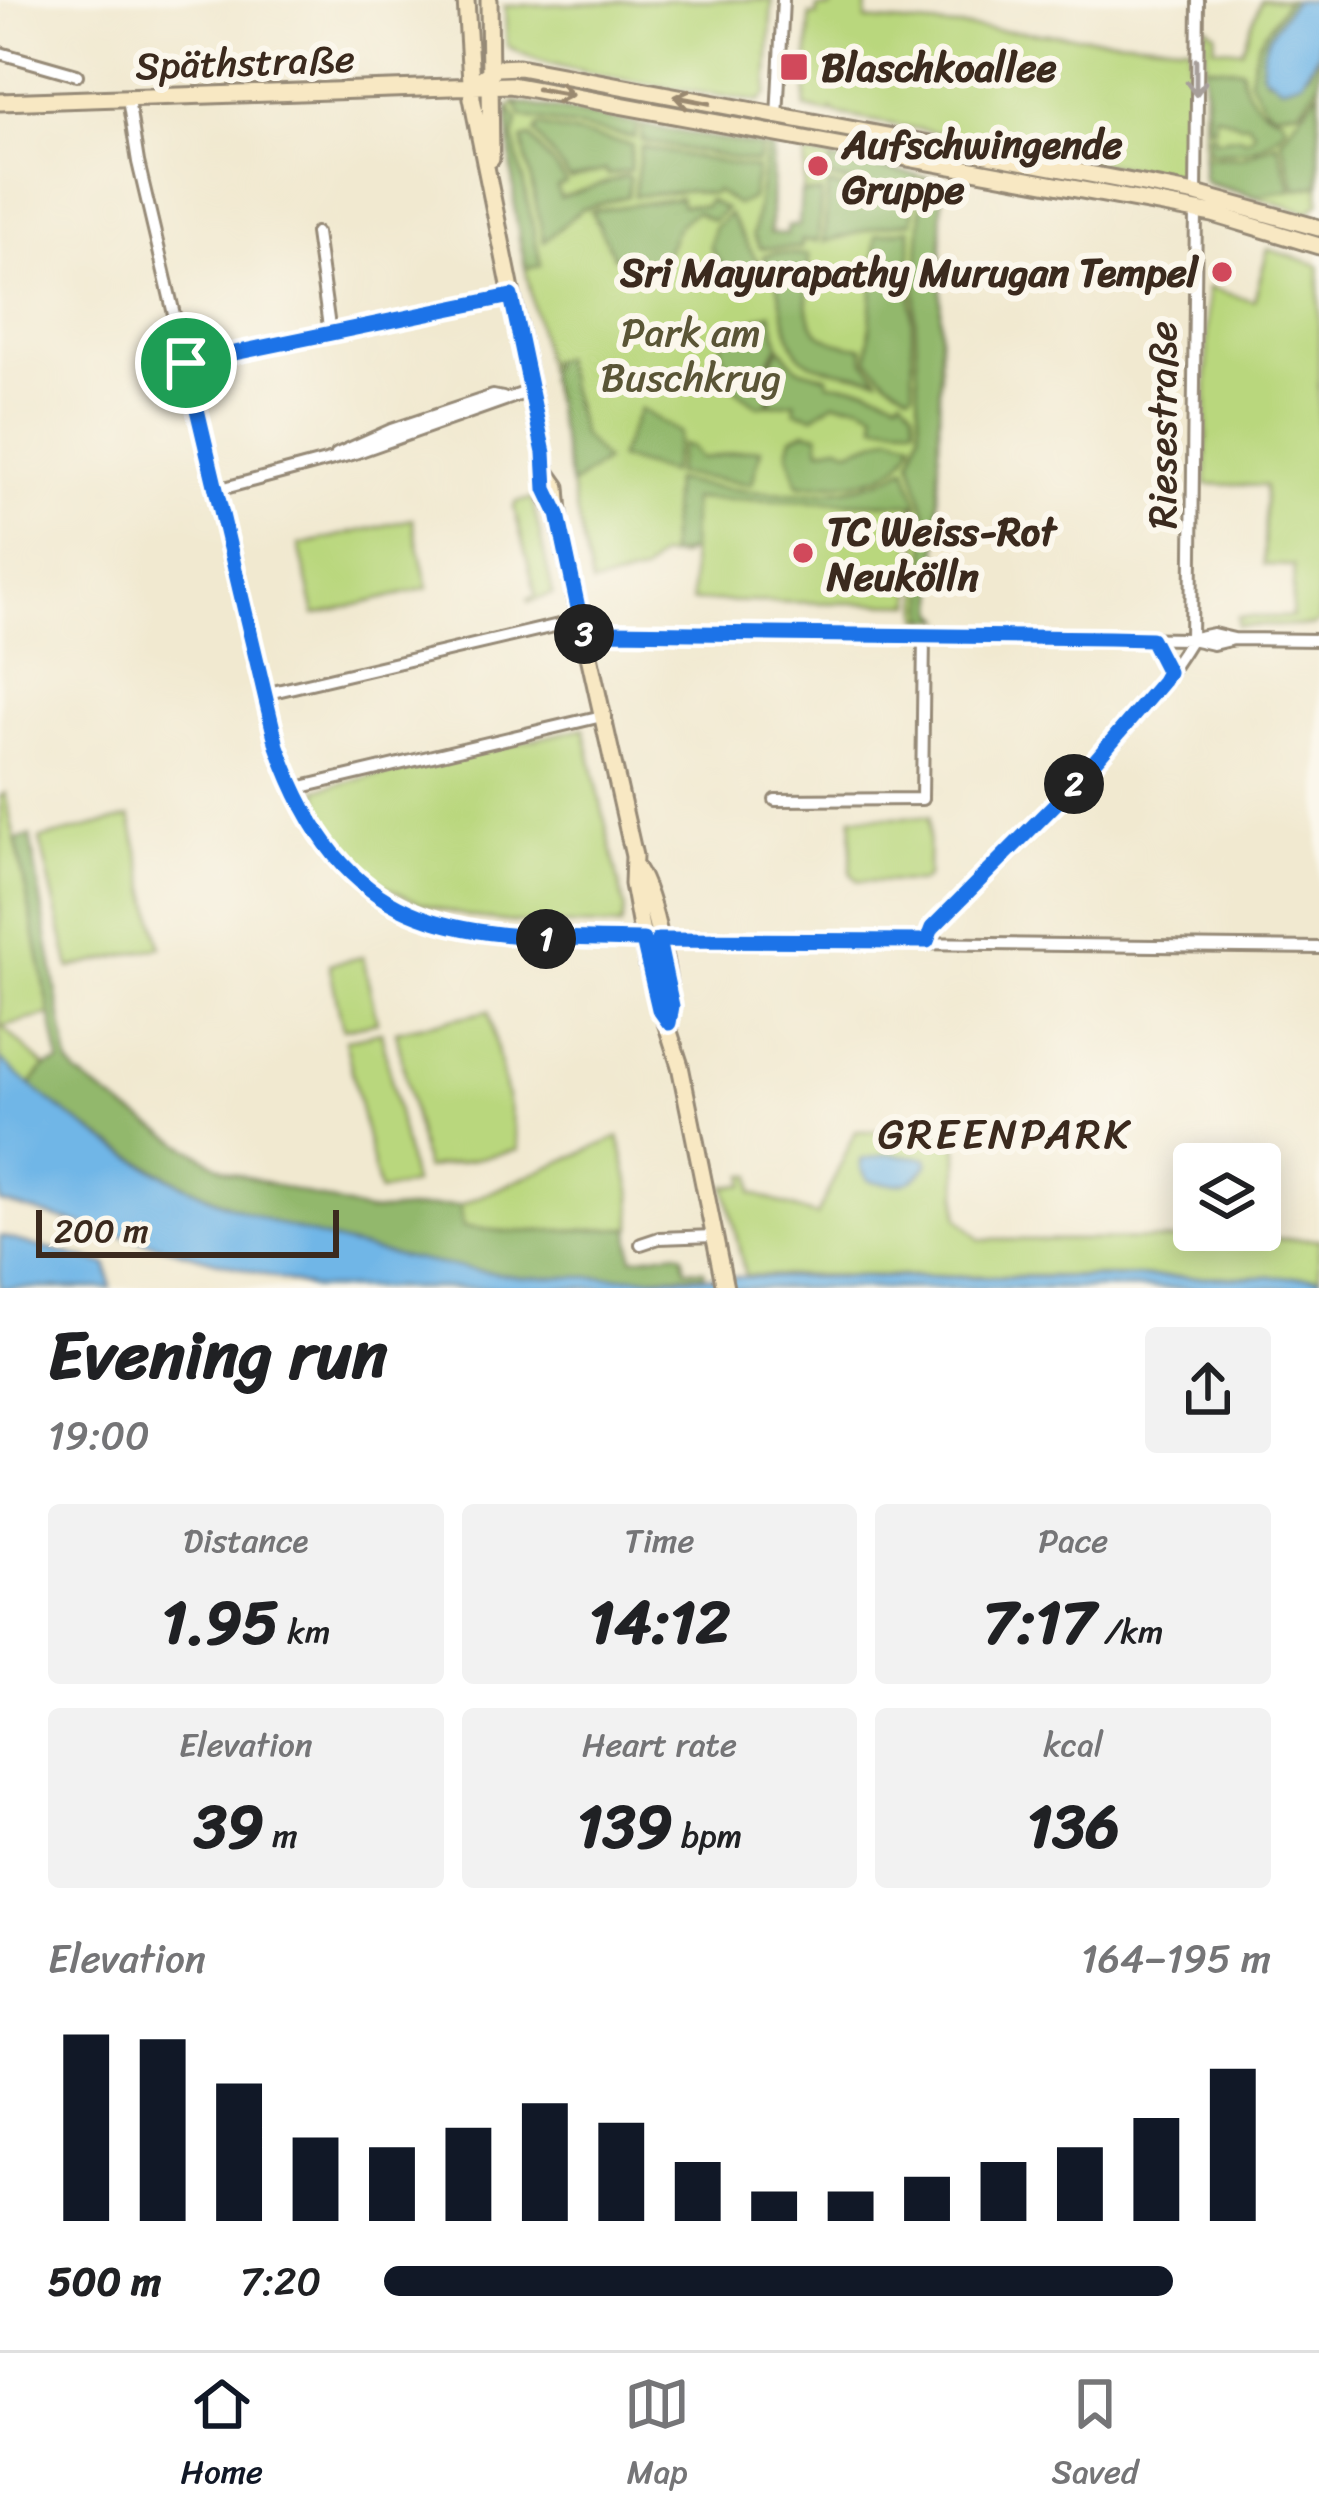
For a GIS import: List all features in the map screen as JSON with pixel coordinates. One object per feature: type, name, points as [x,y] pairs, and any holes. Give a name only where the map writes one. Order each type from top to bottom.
[{"type":"main road","points":[[466,0],[470,86],[547,472],[548,498],[558,514],[636,868],[633,884],[672,1006],[669,1023],[725,1288]]},
{"type":"main road","points":[[491,0],[491,192]]},
{"type":"main road","points":[[491,78],[777,124],[1316,222]]},
{"type":"main road","name":"Späthstraße","points":[[0,106],[470,86],[491,78]]},
{"type":"main road","points":[[1196,202],[1319,246]]},
{"type":"street","points":[[777,124],[783,0]]},
{"type":"street","name":"Riesestraße","points":[[1191,639],[1198,0]]},
{"type":"street","points":[[0,53],[77,75]]},
{"type":"street","points":[[27,62],[43,79]]},
{"type":"street","points":[[128,99],[138,162],[264,694],[292,789],[342,865],[388,903],[419,918],[499,936],[1319,948]]},
{"type":"street","points":[[316,233],[330,334]]},
{"type":"street","points":[[186,363],[511,296]]},
{"type":"street","points":[[217,490],[334,456],[391,430],[493,396],[530,391]]},
{"type":"street","points":[[264,694],[582,628],[1151,639],[1214,634],[1234,639],[1319,640]]},
{"type":"street","points":[[776,800],[922,799],[924,636]]},
{"type":"street","points":[[1151,639],[1168,672]]},
{"type":"street","points":[[927,941],[932,928],[1077,782],[1191,639]]},
{"type":"street","points":[[292,789],[602,716]]},
{"type":"street","points":[[641,1244],[659,1238],[714,1236]]},
{"type":"green space","points":[[772,0],[767,94],[759,102],[587,72],[525,55],[507,45],[505,6]]},
{"type":"green space","points":[[834,0],[867,0],[866,20],[1190,45],[1188,179],[805,108],[810,15],[817,16],[817,8],[831,8]]},
{"type":"green space","points":[[1261,0],[1319,0],[1319,203],[1308,212],[1203,179],[1206,25],[1216,33],[1214,47],[1242,50]]},
{"type":"green space","points":[[1287,0],[1294,0],[1267,40],[1261,71],[1267,79],[1309,73],[1319,51],[1319,82],[1300,109],[1275,112],[1265,106],[1249,79],[1258,43]]},
{"type":"green space","points":[[1204,65],[1242,69],[1253,99],[1282,117],[1286,125],[1261,145],[1208,152],[1208,133],[1214,133],[1215,140],[1244,139],[1254,130],[1248,123],[1215,114],[1214,127],[1208,127]]},
{"type":"green space","points":[[1319,90],[1319,185],[1296,189],[1281,139]]},
{"type":"green space","name":"Park am Buschkrug","points":[[515,102],[773,149],[771,234],[787,234],[788,226],[800,226],[806,155],[942,180],[937,612],[944,619],[921,619],[917,504],[913,505],[913,604],[692,601],[691,551],[660,556],[642,574],[592,585],[519,238],[507,110]]},
{"type":"green space","points":[[515,102],[637,124],[635,138],[522,117]]},
{"type":"green space","points":[[508,108],[518,121],[514,138],[541,265],[526,269],[515,213]]},
{"type":"green space","points":[[642,125],[761,147],[758,163],[642,141]]},
{"type":"green space","points":[[539,126],[632,145],[630,171],[608,175],[606,170],[570,179],[535,133]]},
{"type":"green space","points":[[530,137],[566,183],[557,187],[560,198],[626,176],[630,178],[628,196],[581,209],[544,242],[522,139]]},
{"type":"green space","points":[[1277,143],[1292,190],[1256,196],[1204,181],[1203,157],[1242,157]]},
{"type":"green space","points":[[641,147],[757,169],[752,198],[737,205],[716,191],[634,196]]},
{"type":"green space","points":[[767,148],[773,149],[770,233],[787,234],[788,226],[799,226],[801,193],[821,193],[818,241],[802,240],[801,248],[760,248],[753,235]]},
{"type":"green space","points":[[831,160],[917,175],[915,196],[828,178]]},
{"type":"green space","points":[[923,177],[942,180],[937,612],[944,619],[927,619],[926,514],[911,460],[920,432],[915,312]]},
{"type":"green space","points":[[828,185],[914,202],[912,222],[824,242]]},
{"type":"green space","points":[[680,198],[681,205],[705,206],[708,200],[725,209],[713,221],[696,212],[688,216],[663,259],[650,262],[614,257],[591,211]]},
{"type":"green space","points":[[729,214],[759,264],[736,271],[723,266],[710,248],[714,228]]},
{"type":"green space","points":[[910,229],[910,393],[868,359],[876,235]]},
{"type":"green space","points":[[1268,249],[1319,265],[1319,621],[1314,626],[1238,626],[1238,617],[1292,617],[1294,566],[1264,565],[1265,486],[1206,484],[1208,288],[1254,301]]},
{"type":"green space","points":[[809,255],[807,306],[816,330],[842,344],[863,347],[864,360],[879,378],[826,368],[800,355],[787,326],[774,269],[768,270],[763,256]]},
{"type":"green space","points":[[771,313],[779,345],[770,358],[768,405],[758,406],[735,389],[720,347],[734,329]]},
{"type":"green space","points":[[780,347],[797,368],[828,377],[828,383],[867,387],[899,399],[902,395],[913,408],[915,425],[876,424],[875,411],[860,404],[834,402],[814,416],[795,411],[795,402],[771,405],[773,359]]},
{"type":"green space","points":[[561,358],[582,435],[605,461],[571,486],[547,369],[549,361]]},
{"type":"green space","points":[[640,409],[680,433],[670,473],[618,458]]},
{"type":"green space","points":[[805,431],[818,434],[820,449],[839,445],[850,450],[892,435],[913,440],[906,456],[882,475],[849,483],[798,485],[788,452],[792,437]]},
{"type":"green space","points":[[682,444],[692,447],[699,458],[761,449],[752,484],[675,474]]},
{"type":"green space","points":[[906,467],[918,504],[692,499],[691,551],[669,556],[673,480],[761,492],[825,492],[883,479]]},
{"type":"green space","points":[[532,499],[553,594],[529,602],[536,595],[514,507],[516,502]]},
{"type":"green space","points":[[412,519],[428,588],[315,615],[299,545]]},
{"type":"green space","points":[[584,728],[625,910],[621,926],[494,920],[413,900],[377,880],[346,852],[321,812],[317,789]]},
{"type":"green space","points":[[5,793],[53,1014],[2,1026],[45,1067],[30,1086],[0,1059],[0,797]]},
{"type":"green space","points":[[130,817],[161,947],[70,968],[40,839]]},
{"type":"green space","points":[[852,817],[929,817],[928,876],[922,882],[858,881],[851,874]]},
{"type":"green space","points":[[30,836],[69,1064],[77,1075],[128,1111],[227,1171],[368,1212],[460,1205],[463,1227],[511,1232],[630,1228],[632,1258],[677,1252],[683,1255],[686,1269],[704,1270],[705,1275],[520,1277],[388,1257],[323,1240],[199,1192],[84,1126],[30,1086],[45,1067],[60,1063],[16,840]]},
{"type":"green space","points":[[363,957],[377,1022],[343,1029],[329,964]]},
{"type":"green space","points":[[489,1011],[518,1150],[425,1169],[396,1031]]},
{"type":"green space","points":[[381,1032],[413,1184],[379,1192],[345,1040]]},
{"type":"green space","points":[[856,1131],[941,1131],[958,1148],[958,1217],[980,1240],[1173,1239],[1173,1251],[1281,1251],[1281,1239],[1319,1239],[1319,1277],[745,1275],[725,1186],[744,1185],[745,1175],[752,1175],[752,1193],[817,1216]]},
{"type":"green space","points":[[619,1137],[632,1195],[632,1228],[511,1232],[463,1227],[460,1205]]},
{"type":"water","points":[[1294,0],[1319,0],[1319,51],[1302,80],[1282,86],[1263,74],[1263,54]]},
{"type":"water","points":[[0,1059],[60,1109],[180,1184],[308,1233],[447,1265],[522,1277],[1319,1277],[1319,1288],[313,1288],[0,1202]]},
{"type":"water","points":[[889,1154],[927,1158],[928,1164],[902,1183],[868,1180],[861,1160]]},
{"type":"water","points":[[0,1236],[107,1265],[111,1288],[0,1288]]},
{"type":"place","name":"Blaschkoallee","points":[[794,67]]},
{"type":"place","name":"Aufschwingende Gruppe","points":[[818,166]]},
{"type":"place","name":"Sri Mayurapathy Murugan Tempel","points":[[1222,272]]},
{"type":"place","name":"TC Weiss-Rot Neukölln","points":[[803,553]]},
{"type":"district","name":"GREENPARK","points":[[1005,1134]]},
{"type":"route","points":[[511,296],[544,453],[546,489],[558,514],[584,636],[610,632],[1151,639],[1168,672],[1077,782],[932,928],[927,941],[658,940],[672,1006],[669,1023],[659,1009],[643,940],[520,938],[426,920],[371,891],[327,847],[292,789],[277,746],[186,363],[511,296]]}]
